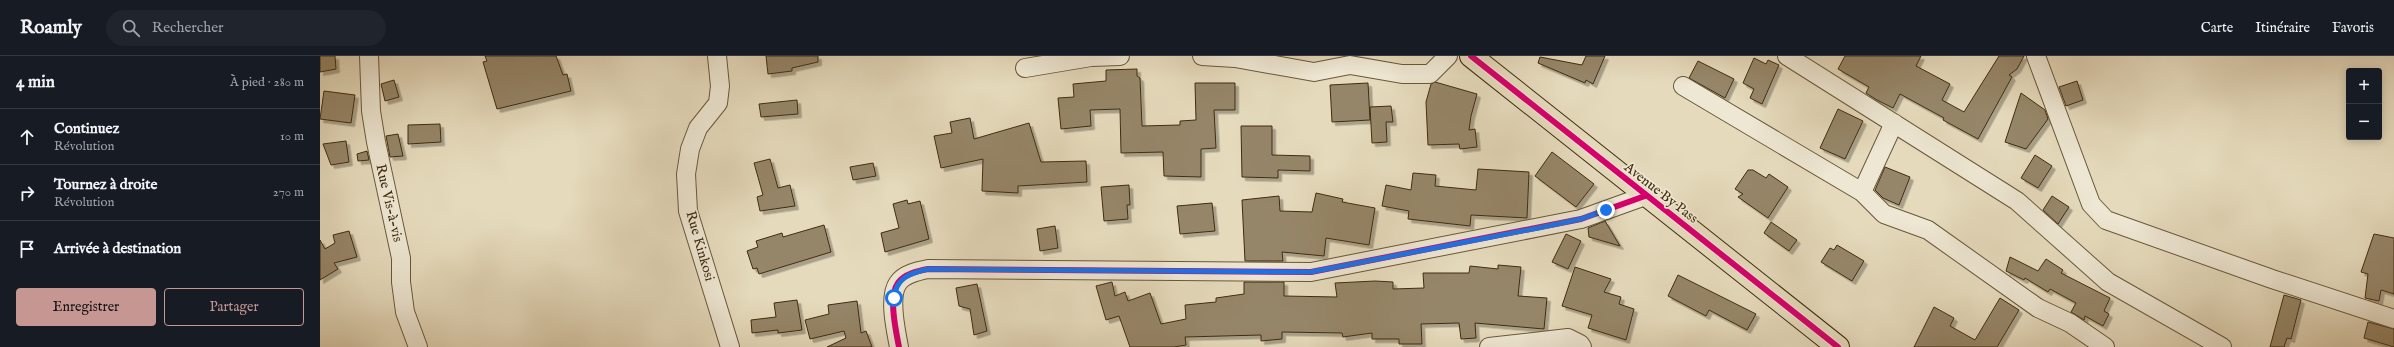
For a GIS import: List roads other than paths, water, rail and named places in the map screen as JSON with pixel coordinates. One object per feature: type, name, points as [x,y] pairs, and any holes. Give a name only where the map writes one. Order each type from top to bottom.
[{"type":"highway","name":"Avenue By Pass","points":[[1471,56],[1645,196],[1838,347]]},
{"type":"street","name":"Rue Vis-à-vis","points":[[369,56],[371,111],[376,142],[401,258],[401,282],[405,312],[418,347]]},
{"type":"street","name":"Rue Kinkosi","points":[[717,56],[720,86],[718,102],[698,128],[690,148],[686,174],[688,211],[730,347]]},
{"type":"street","points":[[1025,68],[1091,57],[1120,56]]},
{"type":"street","points":[[1202,56],[1235,58],[1314,72],[1350,65],[1402,74],[1430,74],[1448,56]]},
{"type":"street","points":[[1787,56],[2018,201],[2108,282],[2222,347]]},
{"type":"street","points":[[2036,56],[2091,204],[2106,220],[2272,279],[2394,319]]},
{"type":"street","points":[[1683,86],[1862,192],[1884,214],[1928,230],[2038,308],[2070,323],[2105,347]]},
{"type":"street","points":[[1862,192],[1894,123]]},
{"type":"street","points":[[899,347],[894,322],[895,290],[898,282],[905,276],[928,269],[1311,272],[1581,219],[1645,196]]},
{"type":"street","points":[[1488,347],[1568,338],[1580,344],[1582,347]]}]
